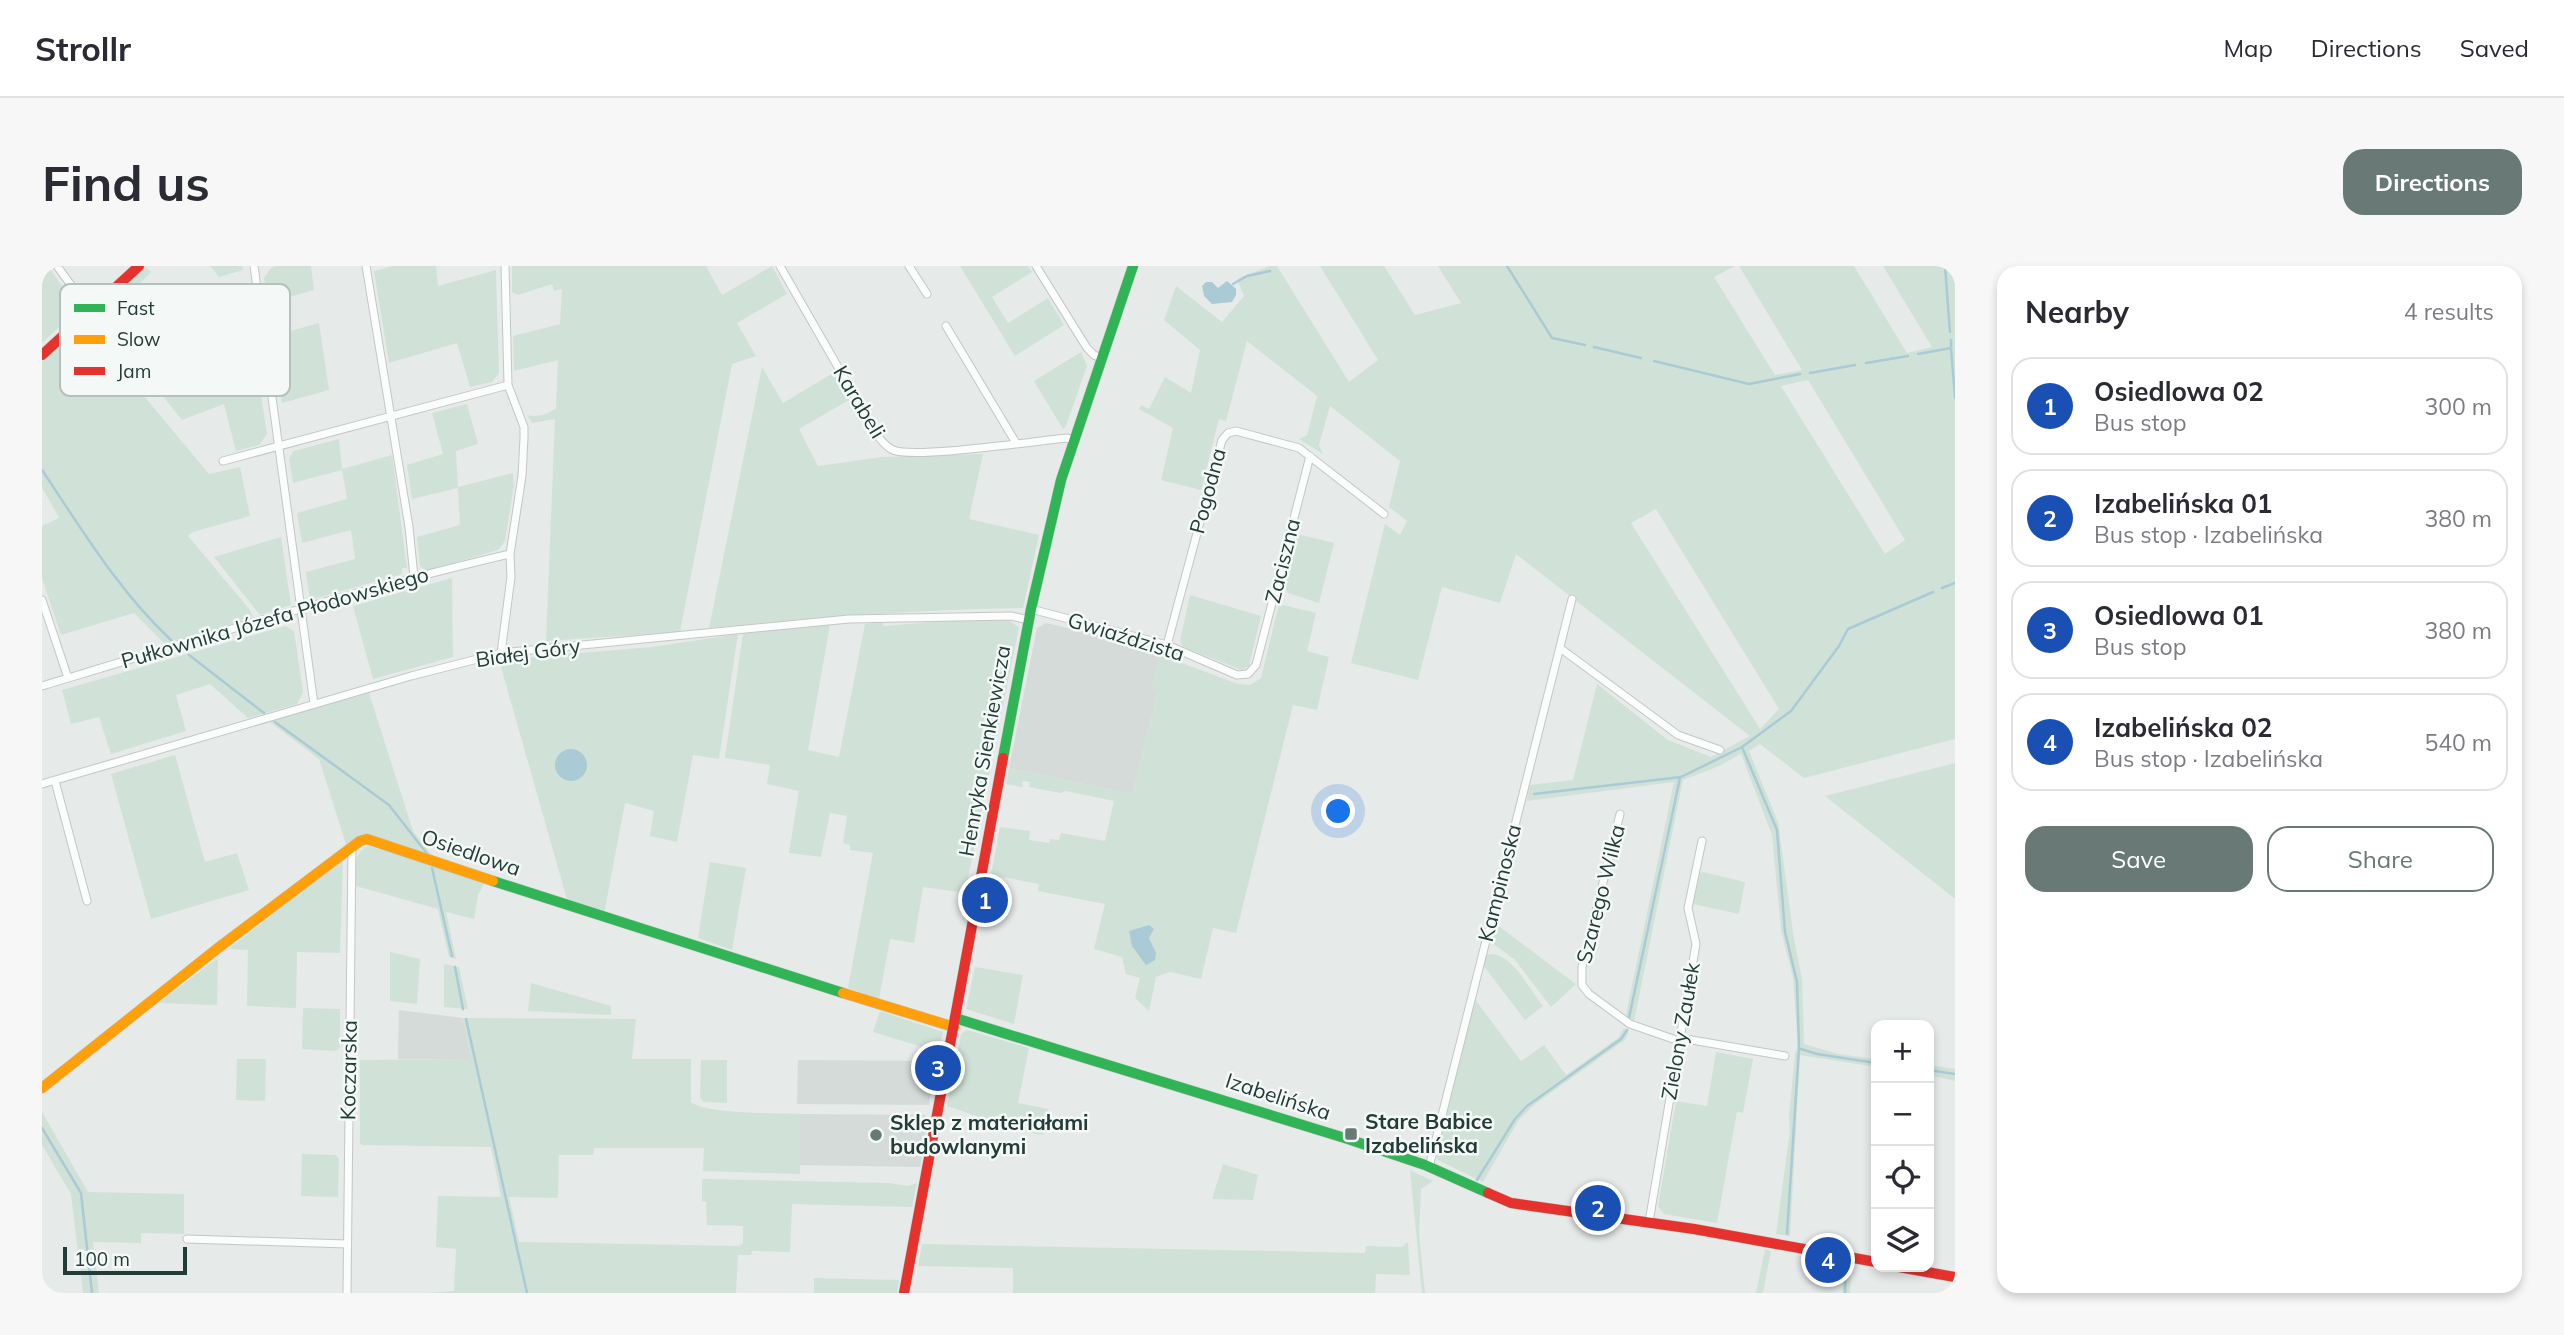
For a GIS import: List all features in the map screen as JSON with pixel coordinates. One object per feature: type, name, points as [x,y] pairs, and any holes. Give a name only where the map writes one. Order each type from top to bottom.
[{"type":"street","points":[[57,266],[70,284]]},
{"type":"street","points":[[119,284],[139,266]]},
{"type":"street","points":[[254,266],[256,284]]},
{"type":"street","points":[[366,266],[392,416],[414,577]]},
{"type":"street","points":[[501,653],[524,438],[524,427],[508,384],[505,266]]},
{"type":"street","name":"Karabeli","points":[[780,266],[877,435],[888,446],[901,452],[1067,438],[1073,440]]},
{"type":"street","points":[[909,266],[927,294]]},
{"type":"street","points":[[1036,266],[1087,348],[1101,359]]},
{"type":"street","name":"Henryka Sienkiewicza","points":[[904,1293],[1030,615],[1073,440],[1133,266]]},
{"type":"street","points":[[946,326],[1016,443]]},
{"type":"street","points":[[42,355],[60,338]]},
{"type":"street","points":[[223,461],[508,384]]},
{"type":"street","points":[[271,396],[314,704]]},
{"type":"street","name":"Pogodna","points":[[1167,645],[1224,436],[1236,431],[1288,443],[1310,456],[1384,514]]},
{"type":"street","name":"Zaciszna","points":[[1256,665],[1310,456]]},
{"type":"street","name":"Pułkownika Józefa Płodowskiego","points":[[42,686],[300,609],[510,554]]},
{"type":"street","name":"Kampinoska","points":[[1429,1167],[1572,599]]},
{"type":"street","points":[[42,600],[68,678]]},
{"type":"street","name":"Gwiaździsta","points":[[1030,615],[1167,645],[1237,675],[1248,674],[1256,665]]},
{"type":"street","name":"Białej Góry","points":[[42,785],[314,704],[501,653],[849,619],[1030,615]]},
{"type":"street","points":[[1560,648],[1678,735],[1720,750]]},
{"type":"street","points":[[54,781],[87,901]]},
{"type":"street","name":"Szarego Wilka","points":[[1620,814],[1582,967],[1582,985],[1589,995],[1630,1024],[1680,1040]]},
{"type":"street","name":"Osiedlowa","points":[[352,846],[360,841],[374,841],[769,971],[954,1022]]},
{"type":"street","name":"Zielony Zaułek","points":[[1649,1222],[1696,944],[1688,908],[1702,841]]},
{"type":"street","points":[[42,1088],[352,846]]},
{"type":"street","name":"Koczarska","points":[[346,1293],[352,846]]},
{"type":"street","name":"Izabelińska","points":[[954,1022],[1238,1104],[1429,1167],[1511,1203],[1649,1222],[1871,1261]]},
{"type":"street","points":[[1680,1040],[1785,1056]]},
{"type":"street","points":[[187,1239],[347,1244]]},
{"type":"street","points":[[1927,1272],[1955,1277]]},
{"type":"shaded area","points":[[1046,623],[1129,642],[1155,653],[1159,661],[1151,688],[1158,691],[1132,794],[1009,768],[1037,628]]},
{"type":"shaded area","points":[[399,1010],[463,1018],[471,1059],[398,1059]]},
{"type":"shaded area","points":[[798,1060],[936,1061],[929,1105],[797,1104]]},
{"type":"shaded area","points":[[800,1114],[925,1115],[928,1118],[920,1167],[799,1165]]},
{"type":"green space","points":[[42,266],[48,266],[60,284],[60,326],[42,343]]},
{"type":"green space","points":[[145,266],[151,272],[139,284],[125,284]]},
{"type":"green space","points":[[210,266],[242,266],[243,270],[219,277]]},
{"type":"green space","points":[[311,266],[314,290],[290,297],[290,284],[265,284],[264,278],[271,268]]},
{"type":"green space","points":[[393,266],[436,266],[438,286],[496,270],[499,373],[492,382],[470,387],[457,343],[389,363],[374,271]]},
{"type":"green space","points":[[512,266],[706,266],[722,295],[772,266],[787,294],[737,323],[756,356],[732,364],[680,632],[546,641],[555,419],[532,423],[527,415],[542,415],[556,408],[558,360],[514,371],[513,336],[560,324],[562,289],[554,291],[552,284],[518,295],[512,292]]},
{"type":"green space","points":[[960,266],[1028,266],[1032,272],[992,297],[1008,323],[1048,298],[1064,325],[1015,356]]},
{"type":"green space","points":[[1269,266],[1277,266],[1349,382],[1378,360],[1320,266],[1384,266],[1415,315],[1461,303],[1438,266],[1735,266],[1714,277],[1775,375],[1802,370],[1739,266],[1854,266],[1907,353],[1932,347],[1883,266],[1955,266],[1955,739],[1804,778],[1760,744],[1749,751],[1778,822],[1802,979],[1804,1044],[1838,1054],[1871,1058],[1871,1066],[1800,1055],[1790,1236],[1776,1234],[1798,1046],[1793,978],[1781,930],[1772,835],[1741,754],[1683,780],[1634,1021],[1626,1015],[1674,782],[1527,801],[1529,785],[1573,780],[1597,684],[1668,740],[1711,757],[1750,736],[1516,554],[1500,603],[1442,587],[1418,680],[1351,663],[1385,524],[1400,535],[1407,521],[1389,507],[1400,461],[1330,406],[1319,445],[1323,454],[1299,439],[1307,435],[1317,396],[1247,341],[1226,421],[1219,419],[1201,490],[1161,480],[1173,428],[1139,409],[1141,405],[1149,409],[1165,377],[1191,393],[1200,350],[1164,320],[1176,286],[1222,322],[1244,296],[1237,279]],"holes":[[[1808,380],[1905,540],[1885,554],[1781,386]],[[1656,509],[1779,709],[1760,729],[1631,523]]]},
{"type":"green space","points":[[319,323],[329,390],[282,403],[281,396],[290,396],[290,331]]},
{"type":"green space","points":[[60,344],[60,396],[144,396],[209,474],[240,467],[250,516],[193,532],[188,536],[253,617],[166,645],[134,613],[61,635],[42,578],[42,526],[59,518],[42,487],[42,361]]},
{"type":"green space","points":[[1081,352],[1087,366],[1063,429],[1034,381]]},
{"type":"green space","points":[[762,367],[783,403],[833,373],[849,400],[799,429],[818,466],[882,457],[983,454],[969,519],[1039,535],[1023,608],[866,615],[709,628]]},
{"type":"green space","points":[[163,396],[261,396],[267,434],[259,445],[236,451],[224,404],[182,420]]},
{"type":"green space","points":[[467,404],[478,444],[456,451],[458,487],[513,473],[514,486],[505,541],[498,550],[426,571],[420,566],[417,537],[460,525],[458,488],[412,499],[407,465],[443,454],[432,413]]},
{"type":"green space","points":[[339,439],[342,469],[392,455],[407,568],[402,568],[402,574],[310,600],[306,572],[355,559],[351,530],[302,543],[297,513],[347,499],[342,470],[293,483],[289,458],[294,451]]},
{"type":"green space","points":[[1297,534],[1334,543],[1319,603],[1288,593],[1284,587]]},
{"type":"green space","points":[[281,537],[291,605],[260,615],[214,557]]},
{"type":"green space","points":[[452,578],[453,657],[373,679],[353,606]]},
{"type":"green space","points":[[1190,595],[1261,616],[1249,666],[1242,670],[1183,647],[1180,641]]},
{"type":"green space","points":[[1279,604],[1316,613],[1307,651],[1329,657],[1317,710],[1293,705],[1236,933],[1213,928],[1201,979],[1170,972],[1156,977],[1149,1011],[1135,998],[1140,978],[1126,974],[1122,957],[1094,949],[1105,904],[1038,891],[1039,884],[991,875],[1000,827],[1030,831],[1029,840],[1049,843],[1050,839],[1059,840],[1061,833],[1105,841],[1114,801],[1029,787],[1030,782],[1023,781],[1022,787],[1006,784],[1009,768],[1132,794],[1158,692],[1150,689],[1159,661],[1155,653],[1238,684],[1250,685],[1261,678]]},
{"type":"green space","points":[[1006,619],[1019,627],[965,893],[923,887],[914,943],[890,939],[879,999],[848,988],[873,853],[850,850],[850,845],[843,843],[847,816],[830,813],[821,857],[789,853],[799,791],[767,784],[770,765],[725,758],[743,633],[830,625],[808,750],[839,757],[865,624],[883,622],[883,626]]},
{"type":"green space","points":[[285,626],[294,631],[303,692],[297,704],[248,718],[210,684],[176,695],[186,731],[111,754],[99,717],[71,724],[62,690]]},
{"type":"green space","points":[[738,634],[719,759],[693,755],[677,842],[650,836],[654,811],[625,803],[604,914],[568,903],[501,667],[502,661],[652,647]]},
{"type":"green space","points":[[369,693],[413,831],[434,858],[365,834],[346,844],[319,759],[270,722]]},
{"type":"green space","points":[[175,755],[205,862],[237,853],[249,890],[151,919],[111,774]]},
{"type":"green space","points":[[1955,763],[1955,898],[1954,898],[1825,796]]},
{"type":"green space","points":[[368,846],[428,863],[484,884],[478,895],[474,919],[446,912],[456,959],[449,957],[438,909],[356,886],[357,857]]},
{"type":"green space","points":[[343,858],[340,953],[297,952],[296,1008],[247,1006],[248,950],[229,949]]},
{"type":"green space","points":[[710,862],[746,868],[732,950],[698,938]]},
{"type":"green space","points":[[1699,873],[1745,882],[1739,914],[1693,904]]},
{"type":"green space","points":[[1496,924],[1576,984],[1551,1007],[1515,960],[1491,942]]},
{"type":"green space","points":[[390,952],[420,959],[417,1004],[390,1001]]},
{"type":"green space","points":[[1490,954],[1513,966],[1543,1006],[1525,1020],[1483,965],[1485,956]]},
{"type":"green space","points":[[218,958],[217,1005],[158,1003]]},
{"type":"green space","points":[[444,964],[459,967],[468,1009],[444,1007]]},
{"type":"green space","points":[[975,967],[1023,975],[1014,1024],[966,1009]]},
{"type":"green space","points":[[531,983],[611,1006],[611,1015],[528,1011]]},
{"type":"green space","points":[[1474,998],[1521,1061],[1544,1045],[1566,1075],[1618,1038],[1624,1028],[1629,1031],[1625,1040],[1535,1104],[1518,1121],[1483,1182],[1438,1160],[1435,1153]]},
{"type":"green space","points":[[303,1008],[340,1009],[340,1047],[336,1051],[302,1049]]},
{"type":"green space","points":[[880,1011],[943,1032],[939,1052],[873,1032]]},
{"type":"green space","points":[[463,1018],[636,1019],[632,1059],[691,1059],[691,1102],[725,1111],[800,1114],[800,1174],[703,1171],[704,1148],[594,1148],[593,1155],[559,1155],[558,1198],[509,1197],[519,1242],[739,1246],[743,1243],[743,1226],[707,1225],[706,1202],[702,1201],[702,1179],[889,1183],[908,1186],[917,1183],[912,1207],[792,1204],[790,1252],[752,1251],[751,1255],[738,1255],[736,1293],[426,1293],[454,1291],[456,1249],[436,1247],[438,1196],[501,1197],[491,1147],[362,1145],[360,1060],[471,1059]]},
{"type":"green space","points":[[967,1030],[1029,1048],[1018,1103],[1048,1109],[1043,1135],[1006,1129],[1006,1126],[947,1106],[961,1034]]},
{"type":"green space","points":[[1716,1052],[1753,1059],[1743,1113],[1737,1112],[1717,1223],[1664,1214],[1658,1206],[1676,1101],[1707,1106]]},
{"type":"green space","points":[[237,1059],[266,1059],[265,1101],[236,1100]]},
{"type":"green space","points":[[701,1060],[727,1060],[727,1103],[704,1102],[700,1098]]},
{"type":"green space","points":[[1934,1066],[1955,1069],[1955,1081],[1934,1076]]},
{"type":"green space","points":[[42,1112],[88,1192],[184,1194],[184,1234],[141,1233],[141,1243],[93,1242],[99,1293],[83,1293],[71,1194],[42,1145]]},
{"type":"green space","points":[[302,1154],[336,1155],[339,1159],[338,1197],[301,1196]]},
{"type":"green space","points":[[1223,1164],[1258,1175],[1253,1200],[1212,1199]]},
{"type":"green space","points":[[1410,1170],[1433,1181],[1421,1189],[1419,1233],[1425,1293],[1422,1293]]},
{"type":"green space","points":[[1408,1242],[1410,1275],[1376,1274],[1375,1293],[1013,1293],[1013,1268],[918,1266],[922,1244],[1365,1253],[1366,1246],[1402,1247]]},
{"type":"green space","points":[[1765,1249],[1771,1251],[1763,1293],[1756,1293]]},
{"type":"green space","points":[[1843,1265],[1851,1267],[1850,1293],[1842,1293]]},
{"type":"green space","points":[[814,1278],[899,1280],[897,1293],[814,1293]]},
{"type":"water","points":[[1227,281],[1236,289],[1232,302],[1212,304],[1204,296],[1202,286],[1206,282],[1212,282],[1218,288]]},
{"type":"water","points":[[571,749],[583,753],[587,765],[583,777],[571,781],[559,777],[555,765],[559,753]]},
{"type":"water","points":[[1149,925],[1154,929],[1149,938],[1156,953],[1155,960],[1146,965],[1132,946],[1129,931]]},
{"type":"waterway","points":[[1507,266],[1552,338],[1585,345]]},
{"type":"waterway","points":[[1945,266],[1950,332]]},
{"type":"waterway","points":[[1233,284],[1247,276],[1270,271]]},
{"type":"waterway","points":[[1918,354],[1951,348],[1951,340]]},
{"type":"waterway","points":[[1594,347],[1641,358]]},
{"type":"waterway","points":[[1951,348],[1955,398]]},
{"type":"waterway","points":[[1866,363],[1908,356]]},
{"type":"waterway","points":[[1654,361],[1749,384],[1800,374]]},
{"type":"waterway","points":[[1810,373],[1855,365]]},
{"type":"waterway","points":[[42,470],[118,580],[171,640]]},
{"type":"waterway","points":[[1942,588],[1955,583]]},
{"type":"waterway","points":[[1534,794],[1681,777],[1742,747],[1791,711],[1839,646],[1848,629],[1933,592]]},
{"type":"waterway","points":[[189,655],[264,713]]},
{"type":"waterway","points":[[275,722],[389,805],[428,855]]},
{"type":"waterway","points":[[1742,747],[1777,830],[1785,932],[1797,982],[1799,1048],[1787,1234]]},
{"type":"waterway","points":[[1629,1018],[1680,778]]},
{"type":"waterway","points":[[432,868],[452,956]]},
{"type":"waterway","points":[[455,967],[463,1009]]},
{"type":"waterway","points":[[466,1019],[527,1293]]},
{"type":"waterway","points":[[1477,1180],[1515,1119],[1527,1106],[1621,1039],[1627,1030]]},
{"type":"waterway","points":[[1801,1049],[1871,1062]]},
{"type":"waterway","points":[[1934,1071],[1955,1074]]},
{"type":"waterway","points":[[42,1128],[81,1193],[92,1293]]},
{"type":"waterway","points":[[1824,1241],[1846,1246]]},
{"type":"waterway","points":[[1845,1293],[1846,1267]]},
{"type":"traffic: fast","points":[[1003,758],[1031,609],[1061,480],[1133,266]]},
{"type":"traffic: fast","points":[[493,881],[843,993]]},
{"type":"traffic: fast","points":[[955,1018],[1348,1139],[1425,1165],[1488,1193]]},
{"type":"traffic: slow","points":[[42,1088],[218,948],[360,841],[367,839],[493,881]]},
{"type":"traffic: slow","points":[[843,993],[954,1027]]},
{"type":"traffic: jam","points":[[119,284],[139,266]]},
{"type":"traffic: jam","points":[[42,355],[60,338]]},
{"type":"traffic: jam","points":[[904,1293],[1003,758]]},
{"type":"traffic: jam","points":[[1488,1193],[1511,1203],[1694,1229],[1871,1261]]},
{"type":"traffic: jam","points":[[1927,1272],[1955,1277]]},
{"type":"place","name":"Osiedlowa 02","points":[[985,900]]},
{"type":"place","name":"Osiedlowa 01","points":[[938,1068]]},
{"type":"place","name":"Stare Babice Izabelińska","points":[[1351,1134]]},
{"type":"place","name":"Sklep z materiałami budowlanymi","points":[[876,1135]]},
{"type":"place","name":"Izabelińska 01","points":[[1598,1208]]},
{"type":"place","name":"Izabelińska 02","points":[[1828,1260]]}]
